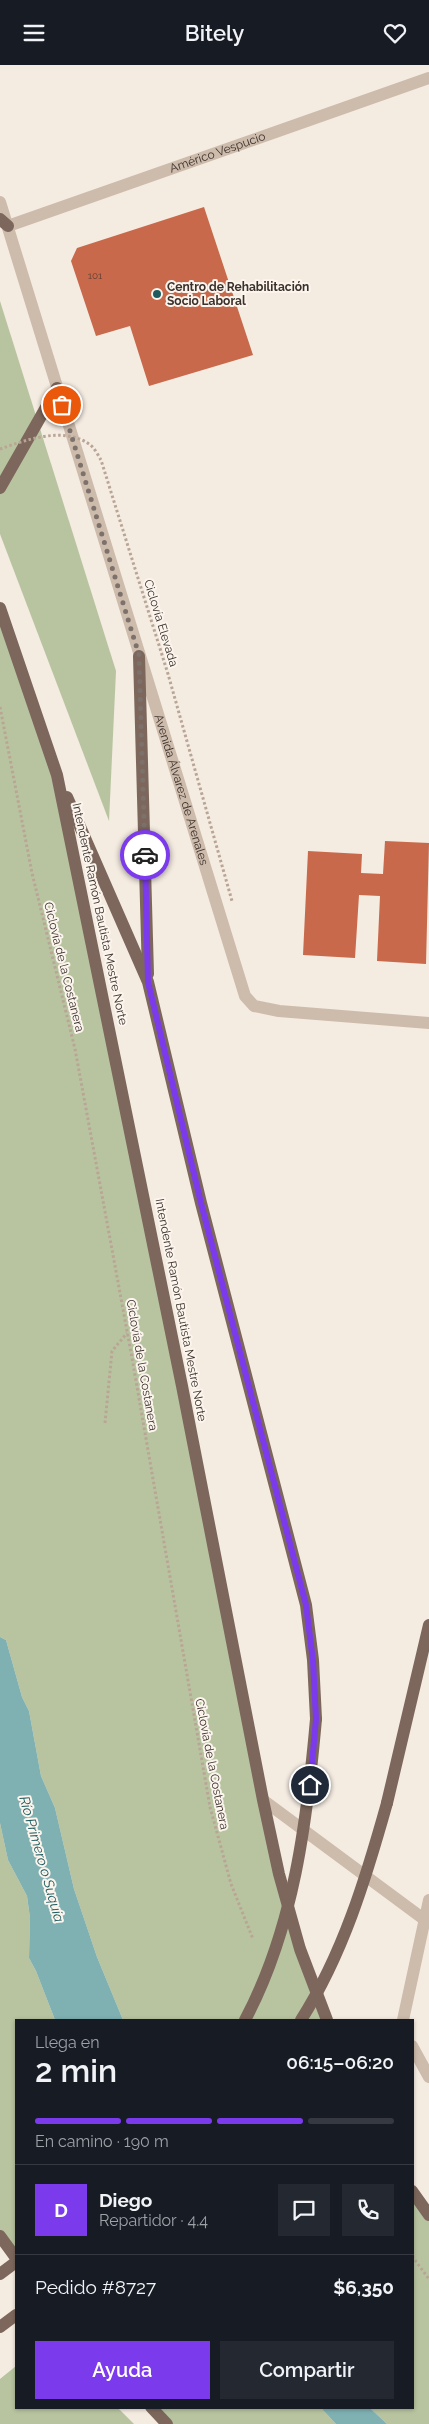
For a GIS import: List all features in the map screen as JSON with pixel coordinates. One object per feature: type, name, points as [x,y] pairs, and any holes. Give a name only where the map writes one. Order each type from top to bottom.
[{"type":"main road","points":[[0,488],[57,387]]},
{"type":"main road","name":"Intendente Ramón Bautista Mestre Norte","points":[[0,608],[57,775],[280,1874],[300,1949],[327,2019]]},
{"type":"main road","points":[[139,655],[148,982]]},
{"type":"main road","points":[[57,775],[148,982],[201,1203],[306,1605],[313,1661],[316,1719],[308,1802],[297,1866],[279,1935],[261,1989],[246,2019]]},
{"type":"main road","points":[[302,2019],[336,1951],[363,1886],[387,1803],[429,1625]]},
{"type":"main road","points":[[414,2194],[429,2215]]},
{"type":"main road","points":[[0,2236],[15,2257]]},
{"type":"main road","points":[[0,2273],[15,2263]]},
{"type":"main road","points":[[0,2327],[15,2316]]},
{"type":"main road","points":[[153,2409],[167,2424]]},
{"type":"street","name":"Américo Vespucio","points":[[4,222],[429,78]]},
{"type":"street","name":"Avenida Álvarez de Arenales","points":[[0,202],[4,222],[57,387],[245,996],[254,1007],[279,1011],[429,1023]]},
{"type":"street","points":[[264,1800],[425,1920]]},
{"type":"street","points":[[403,2019],[429,1900]]},
{"type":"street","points":[[414,2051],[429,2077]]},
{"type":"path","name":"Ciclovía Elevada","points":[[0,449],[37,437],[66,436],[90,444],[101,460],[168,674],[232,901]]},
{"type":"path","name":"Ciclovía de la Costanera","points":[[0,707],[32,873],[75,1049],[128,1332],[210,1807],[231,1884],[255,1946]]},
{"type":"path","points":[[105,1423],[112,1351],[128,1332]]},
{"type":"path","points":[[414,2259],[429,2279]]},
{"type":"green space","points":[[0,301],[116,671],[109,821],[0,534]]},
{"type":"green space","points":[[0,608],[57,775],[279,1874],[327,2019],[123,2019],[97,1957],[74,1889],[55,1808],[41,1776],[29,1711],[22,1697],[6,1640],[0,1637]]},
{"type":"green space","points":[[0,1823],[8,1860],[27,1896],[30,1918],[29,1958],[55,2019],[15,2019],[15,2257],[0,2236]]},
{"type":"green space","points":[[414,2192],[429,2215],[429,2424],[387,2424],[371,2409],[414,2409]]},
{"type":"green space","points":[[15,2367],[15,2409],[119,2409],[134,2424],[0,2424],[0,2379]]},
{"type":"green space","points":[[152,2409],[322,2409],[336,2424],[167,2424]]},
{"type":"water","name":"Río Primero o Suquía","points":[[0,1637],[6,1640],[22,1697],[29,1711],[41,1776],[55,1808],[74,1889],[97,1957],[123,2019],[55,2019],[29,1958],[30,1918],[27,1896],[8,1860],[0,1823]]},
{"type":"water","points":[[322,2409],[371,2409],[387,2424],[336,2424]]},
{"type":"building","name":"Centro de Rehabilitación Socio Laboral","points":[[204,207],[253,355],[149,386],[130,326],[96,336],[71,261],[77,248]]},
{"type":"building","points":[[385,841],[429,843],[426,964],[377,961],[380,896],[359,895],[355,958],[303,955],[308,851],[362,854],[361,873],[383,874]]},
{"type":"way so far","points":[[62,405],[139,655],[145,855]]},
{"type":"place","name":"Centro de Rehabilitación Socio Laboral","points":[[157,294]]},
{"type":"route","points":[[145,855],[148,982],[201,1203],[306,1605],[313,1661],[316,1719],[310,1785]]}]
